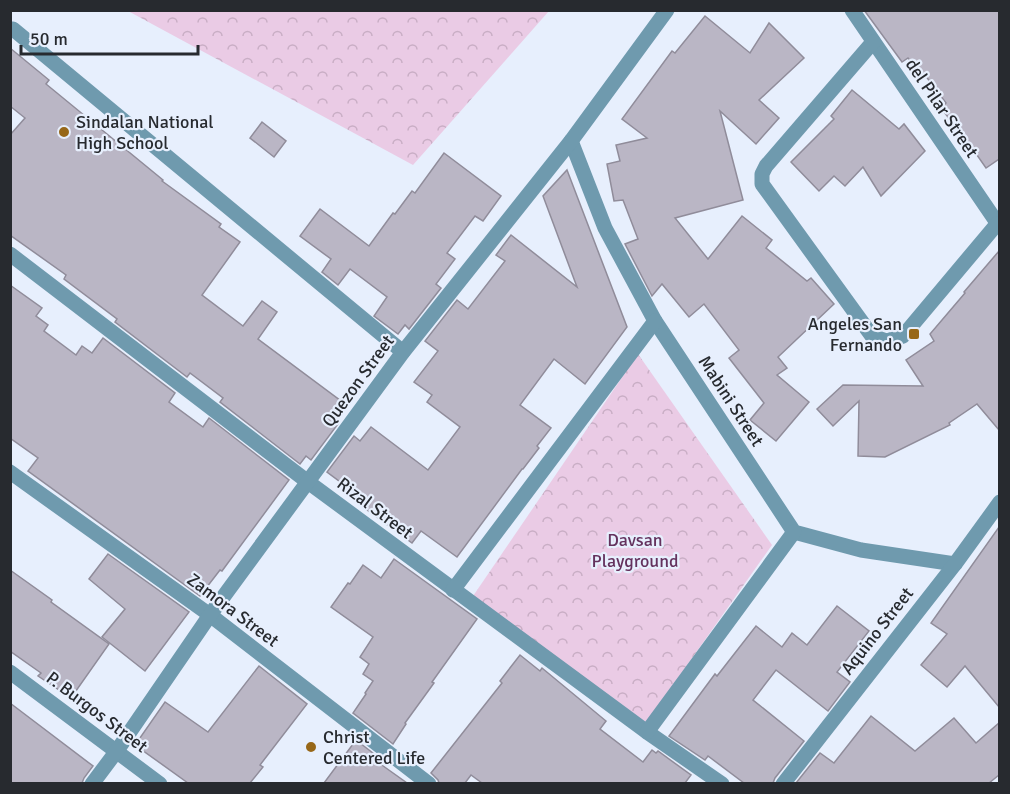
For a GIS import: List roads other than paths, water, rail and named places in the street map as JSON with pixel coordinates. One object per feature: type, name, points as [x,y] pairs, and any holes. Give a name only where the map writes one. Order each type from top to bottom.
[{"type":"street","name":"Quezon Street","points":[[92,783],[116,752],[210,615],[403,352],[571,141],[667,10]]},
{"type":"street","name":"del Pilar Street","points":[[852,10],[998,226]]},
{"type":"street","points":[[13,29],[403,352]]},
{"type":"street","points":[[873,42],[766,166],[762,174],[762,184],[872,336],[887,341],[903,336],[998,226]]},
{"type":"street","name":"Mabini Street","points":[[571,141],[604,228],[655,321],[794,532]]},
{"type":"street","name":"Rizal Street","points":[[10,254],[453,590],[646,732],[722,783]]},
{"type":"street","points":[[453,590],[655,321]]},
{"type":"street","name":"Zamora Street","points":[[10,472],[210,615],[429,783]]},
{"type":"street","name":"Aquino Street","points":[[783,783],[955,564],[999,501]]},
{"type":"street","points":[[646,732],[794,532],[861,550],[955,564]]},
{"type":"street","name":"P. Burgos Street","points":[[10,672],[160,783]]},
{"type":"place","name":"Sindalan National High School","points":[[64,132]]},
{"type":"place","name":"Angeles San Fernando","points":[[914,334]]},
{"type":"place","name":"Christ Centered Life","points":[[311,747]]},
{"type":"park label","name":"Davsan Playground","points":[[635,550]]}]
